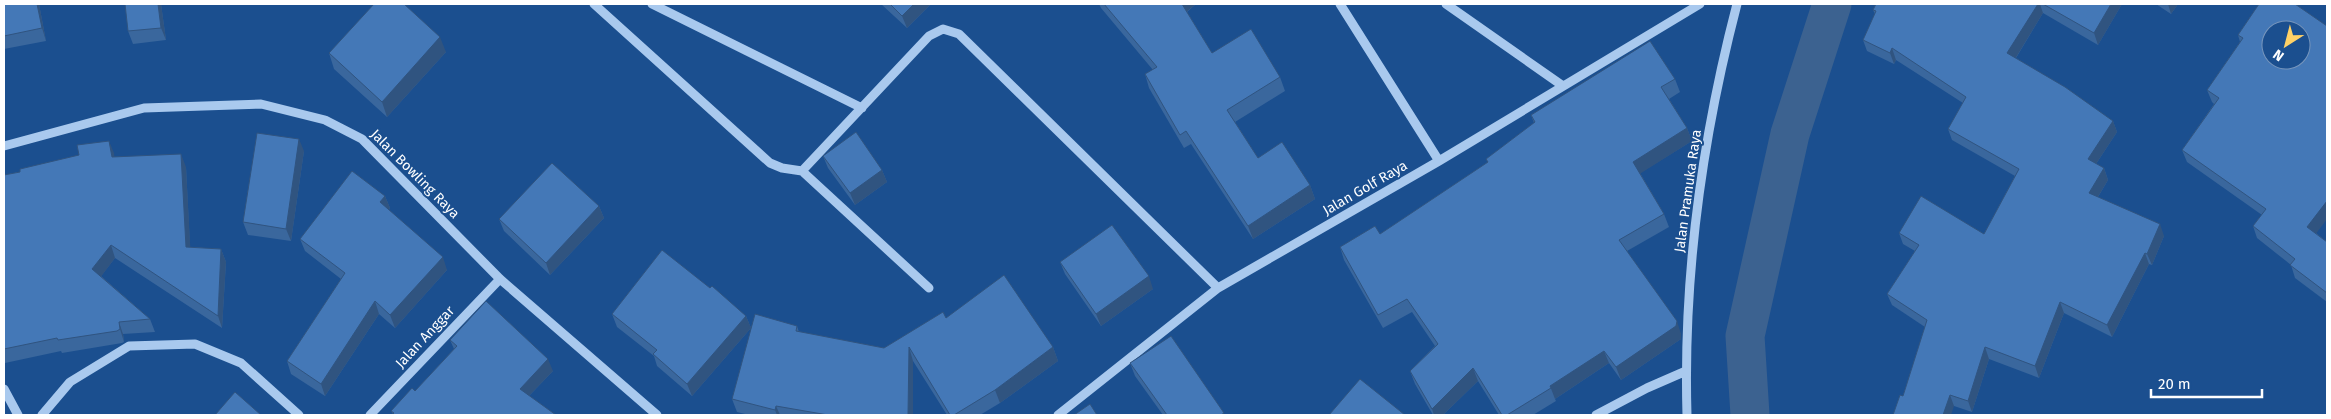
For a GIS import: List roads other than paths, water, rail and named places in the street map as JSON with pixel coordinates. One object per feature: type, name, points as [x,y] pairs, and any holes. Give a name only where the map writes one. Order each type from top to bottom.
[{"type":"street","points":[[594,4],[770,163],[782,168],[802,171],[929,288]]},
{"type":"street","points":[[652,4],[862,108]]},
{"type":"street","points":[[1340,4],[1439,161]]},
{"type":"street","points":[[1446,4],[1563,86]]},
{"type":"street","name":"Jalan Golf Raya","points":[[1058,415],[1218,288],[1439,161],[1700,4]]},
{"type":"street","name":"Jalan Pramuka Raya","points":[[1687,415],[1688,307],[1696,206],[1723,59],[1737,4]]},
{"type":"street","points":[[802,171],[929,36],[943,29],[959,34],[1218,288]]},
{"type":"street","name":"Jalan Bowling Raya","points":[[4,146],[144,108],[261,104],[325,120],[362,139],[500,278],[657,415]]},
{"type":"street","name":"Jalan Anggar","points":[[370,415],[500,278]]},
{"type":"street","points":[[42,415],[70,382],[129,346],[195,344],[241,364],[299,415]]},
{"type":"street","points":[[1596,415],[1647,388],[1686,371]]},
{"type":"street","points":[[4,388],[18,415]]},
{"type":"waterway","points":[[1750,415],[1745,336],[1790,134],[1832,4]]}]
